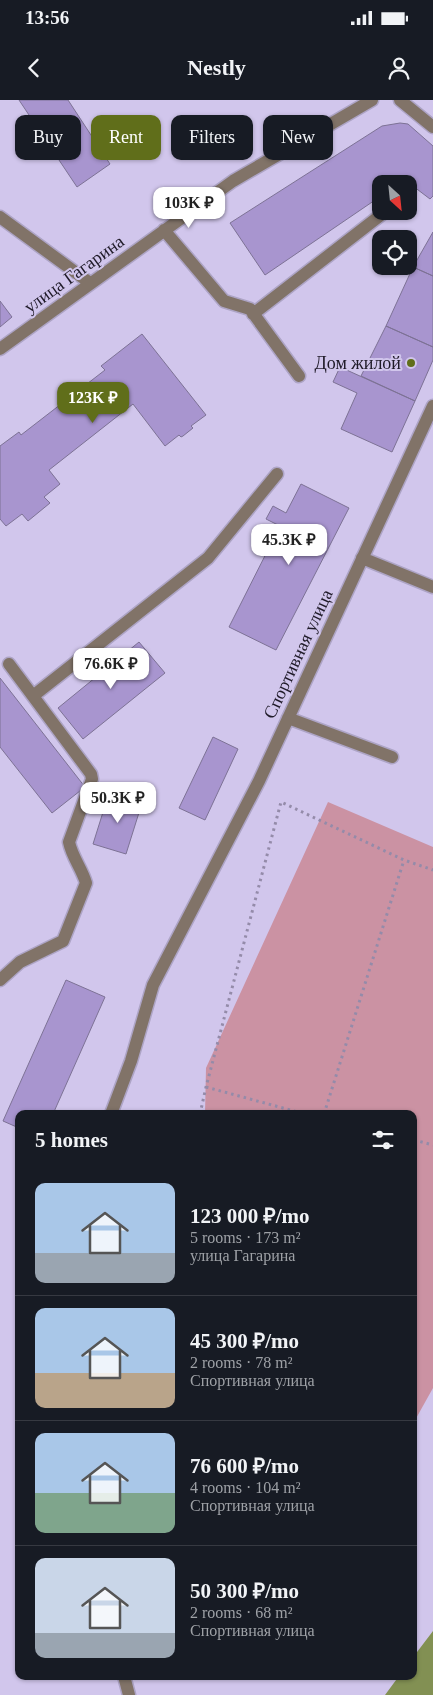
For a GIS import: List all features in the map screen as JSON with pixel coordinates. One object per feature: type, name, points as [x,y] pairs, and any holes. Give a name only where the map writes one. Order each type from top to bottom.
[{"type":"street","name":"улица Гагарина","points":[[0,350],[233,181],[372,100]]},
{"type":"street","points":[[400,100],[433,128]]},
{"type":"street","points":[[0,217],[90,283]]},
{"type":"street","points":[[253,314],[374,220]]},
{"type":"street","points":[[164,230],[224,301],[250,309],[299,376]]},
{"type":"street","name":"Спортивная улица","points":[[113,1110],[131,1061],[153,985],[259,781],[432,412]]},
{"type":"street","points":[[33,696],[208,558],[277,474]]},
{"type":"street","points":[[362,558],[433,587]]},
{"type":"street","points":[[0,980],[20,962],[62,941],[86,884],[84,875],[70,850],[69,842],[92,779],[91,774],[9,664]]},
{"type":"street","points":[[288,718],[392,757]]},
{"type":"street","points":[[125,1680],[129,1695]]},
{"type":"path","points":[[201,1110],[281,802],[404,860],[433,870]]},
{"type":"path","points":[[325,1110],[404,860]]},
{"type":"path","points":[[206,1087],[290,1110]]},
{"type":"path","points":[[417,1141],[433,1145]]},
{"type":"shaded area","points":[[328,802],[433,847],[433,1388],[417,1417],[417,1110],[205,1110],[206,1068]]},
{"type":"shaded area","points":[[433,1631],[433,1695],[385,1695],[396,1680],[417,1680],[417,1652]]},
{"type":"building","points":[[19,100],[68,100],[78,115],[29,115]]},
{"type":"building","points":[[81,120],[91,135],[91,160],[107,160],[110,164],[77,187],[59,160],[81,160]]},
{"type":"building","points":[[400,123],[408,124],[433,146],[433,196],[430,199],[418,190],[418,175],[372,175],[372,202],[265,275],[230,223],[329,160],[333,160],[333,157],[382,126]]},
{"type":"building","points":[[433,232],[433,276],[417,269],[417,260]]},
{"type":"building","points":[[417,269],[433,276],[433,347],[386,326],[409,275],[417,275]]},
{"type":"building","points":[[0,301],[12,317],[0,327]]},
{"type":"building","points":[[386,326],[433,347],[433,360],[415,401],[361,376]]},
{"type":"building","points":[[142,334],[206,415],[191,426],[193,428],[183,436],[179,435],[165,446],[133,404],[49,470],[60,484],[44,497],[50,503],[28,521],[22,514],[6,526],[0,519],[0,446],[19,432],[21,435],[105,370],[101,366]]},
{"type":"building","points":[[340,367],[415,401],[392,452],[341,429],[357,393],[333,382]]},
{"type":"building","points":[[301,484],[349,508],[276,650],[229,627],[280,526],[266,519],[273,506],[286,513]]},
{"type":"building","points":[[139,642],[165,673],[83,739],[58,708]]},
{"type":"building","points":[[0,678],[85,787],[52,813],[0,747]]},
{"type":"building","points":[[213,737],[238,749],[205,820],[179,808]]},
{"type":"building","points":[[109,793],[142,803],[126,854],[93,844]]},
{"type":"building","points":[[66,980],[105,997],[55,1110],[15,1110],[15,1126],[3,1121]]},
{"type":"place","name":"Дом жилой","points":[[411,363]]}]
